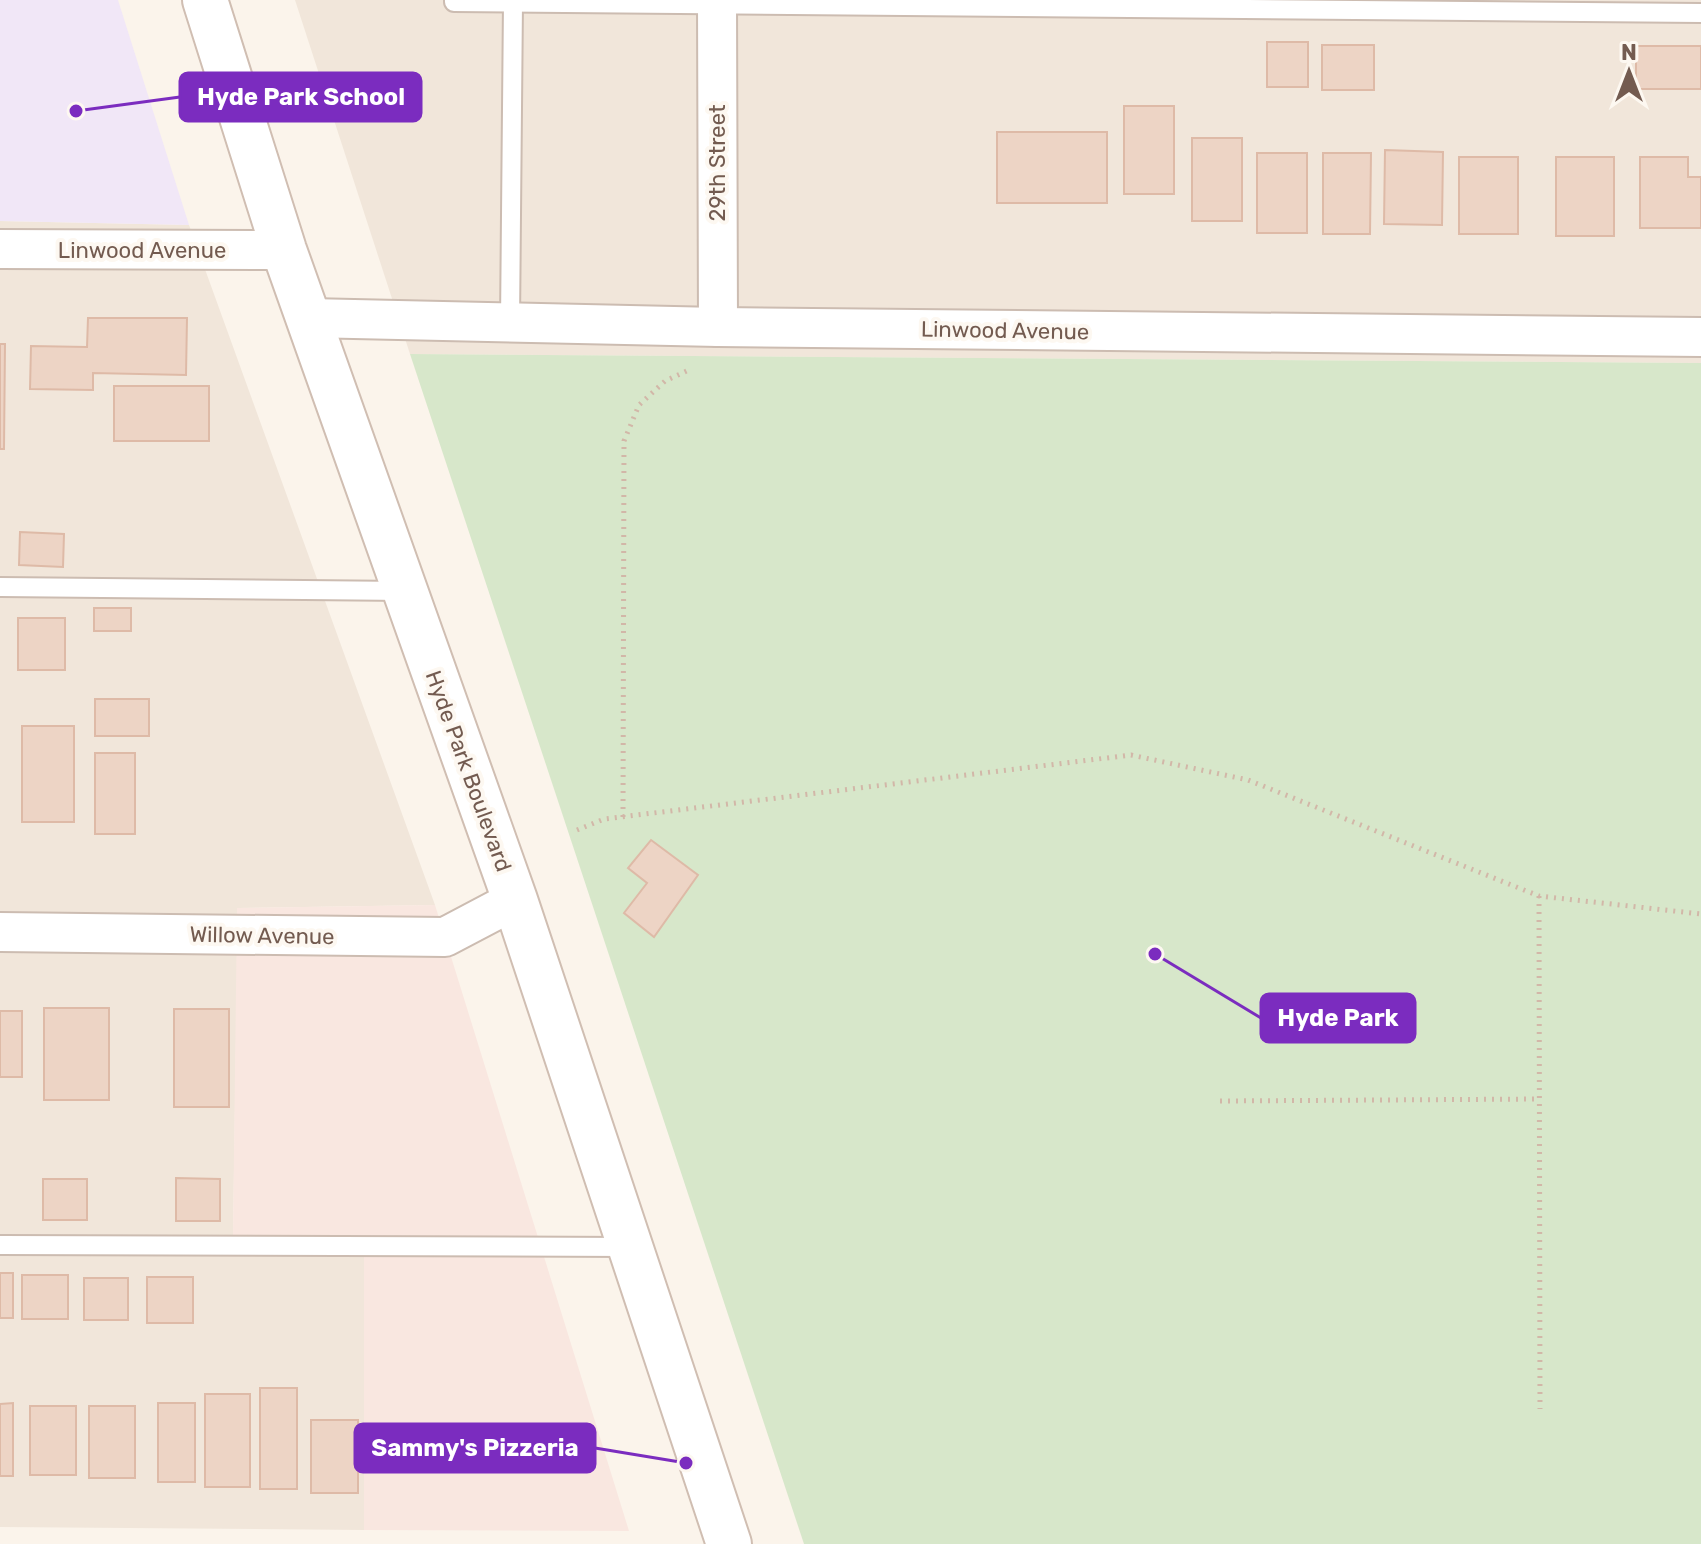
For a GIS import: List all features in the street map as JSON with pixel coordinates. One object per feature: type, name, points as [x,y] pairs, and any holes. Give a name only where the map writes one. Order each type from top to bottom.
[{"type":"main road","name":"Hyde Park Boulevard","points":[[205,0],[284,250],[515,900],[729,1544]]},
{"type":"street","name":"29th Street","points":[[717,2],[718,327]]},
{"type":"street","name":"Linwood Avenue","points":[[0,249],[284,250]]},
{"type":"street","name":"Linwood Avenue","points":[[309,318],[718,327],[1701,337]]},
{"type":"street","name":"Willow Avenue","points":[[0,932],[445,937],[515,900]]},
{"type":"lane","points":[[454,0],[1701,13]]},
{"type":"lane","points":[[510,322],[513,2]]},
{"type":"lane","points":[[0,587],[405,591]]},
{"type":"lane","points":[[0,1245],[631,1247]]},
{"type":"path","points":[[623,817],[624,441],[639,405],[665,381],[698,367]]},
{"type":"path","points":[[577,830],[604,819],[1131,755],[1248,780],[1539,896],[1701,914]]},
{"type":"path","points":[[1539,896],[1540,1409]]},
{"type":"path","points":[[1220,1101],[1539,1099]]},
{"type":"shaded area","points":[[0,0],[118,0],[189,225],[0,221]]},
{"type":"shaded area","points":[[295,0],[1701,0],[1701,363],[410,354]]},
{"type":"shaded area","points":[[0,221],[189,225],[435,905],[238,908],[233,1235],[364,1239],[364,1530],[0,1527]]},
{"type":"shaded area","points":[[435,905],[629,1531],[364,1530],[364,1239],[233,1235],[237,908]]},
{"type":"green space","points":[[410,354],[1701,363],[1701,1544],[804,1544]]},
{"type":"building","points":[[1267,42],[1308,42],[1308,87],[1267,87]]},
{"type":"building","points":[[1322,45],[1374,45],[1374,90],[1322,90]]},
{"type":"building","points":[[1636,46],[1701,46],[1701,89],[1636,89]]},
{"type":"building","points":[[1124,106],[1174,106],[1174,194],[1124,194]]},
{"type":"building","points":[[997,132],[1107,132],[1107,203],[997,203]]},
{"type":"building","points":[[1192,138],[1242,138],[1242,221],[1192,221]]},
{"type":"building","points":[[1385,150],[1443,152],[1442,225],[1384,224]]},
{"type":"building","points":[[1257,153],[1307,153],[1307,233],[1257,233]]},
{"type":"building","points":[[1323,153],[1371,153],[1370,234],[1323,234]]},
{"type":"building","points":[[1459,157],[1518,157],[1518,234],[1459,234]]},
{"type":"building","points":[[1556,157],[1614,157],[1614,236],[1556,236]]},
{"type":"building","points":[[1640,157],[1688,157],[1688,177],[1701,177],[1701,228],[1640,228]]},
{"type":"building","points":[[88,318],[187,318],[186,375],[93,373],[93,390],[30,389],[31,346],[87,347]]},
{"type":"building","points":[[0,344],[5,344],[4,449],[0,449]]},
{"type":"building","points":[[114,386],[209,386],[209,441],[114,441]]},
{"type":"building","points":[[20,532],[64,534],[63,567],[19,565]]},
{"type":"building","points":[[94,608],[131,608],[131,631],[94,631]]},
{"type":"building","points":[[18,618],[65,618],[65,670],[18,670]]},
{"type":"building","points":[[95,699],[149,699],[149,736],[95,736]]},
{"type":"building","points":[[22,726],[74,726],[74,822],[22,822]]},
{"type":"building","points":[[95,753],[135,753],[135,834],[95,834]]},
{"type":"building","points":[[651,840],[698,875],[654,937],[624,913],[647,883],[628,868]]},
{"type":"building","points":[[44,1008],[109,1008],[109,1100],[44,1100]]},
{"type":"building","points":[[174,1009],[229,1009],[229,1107],[174,1107]]},
{"type":"building","points":[[0,1011],[22,1011],[22,1077],[0,1077]]},
{"type":"building","points":[[176,1178],[220,1179],[220,1221],[176,1221]]},
{"type":"building","points":[[43,1179],[87,1179],[87,1220],[43,1220]]},
{"type":"building","points":[[0,1273],[13,1273],[13,1318],[0,1318]]},
{"type":"building","points":[[22,1275],[68,1275],[68,1319],[22,1319]]},
{"type":"building","points":[[147,1277],[193,1277],[193,1323],[147,1323]]},
{"type":"building","points":[[84,1278],[128,1278],[128,1320],[84,1320]]},
{"type":"building","points":[[260,1388],[297,1388],[297,1489],[260,1489]]},
{"type":"building","points":[[205,1394],[250,1394],[250,1487],[205,1487]]},
{"type":"building","points":[[13,1403],[13,1476],[0,1476],[0,1404]]},
{"type":"building","points":[[158,1403],[195,1403],[195,1482],[158,1482]]},
{"type":"building","points":[[30,1406],[76,1406],[76,1475],[30,1475]]},
{"type":"building","points":[[89,1406],[135,1406],[135,1478],[89,1478]]},
{"type":"building","points":[[311,1420],[358,1420],[358,1493],[311,1493]]},
{"type":"place","name":"Hyde Park School","points":[[76,111]]},
{"type":"place","name":"Hyde Park","points":[[1155,954]]},
{"type":"place","name":"Sammy's Pizzeria","points":[[686,1463]]}]
